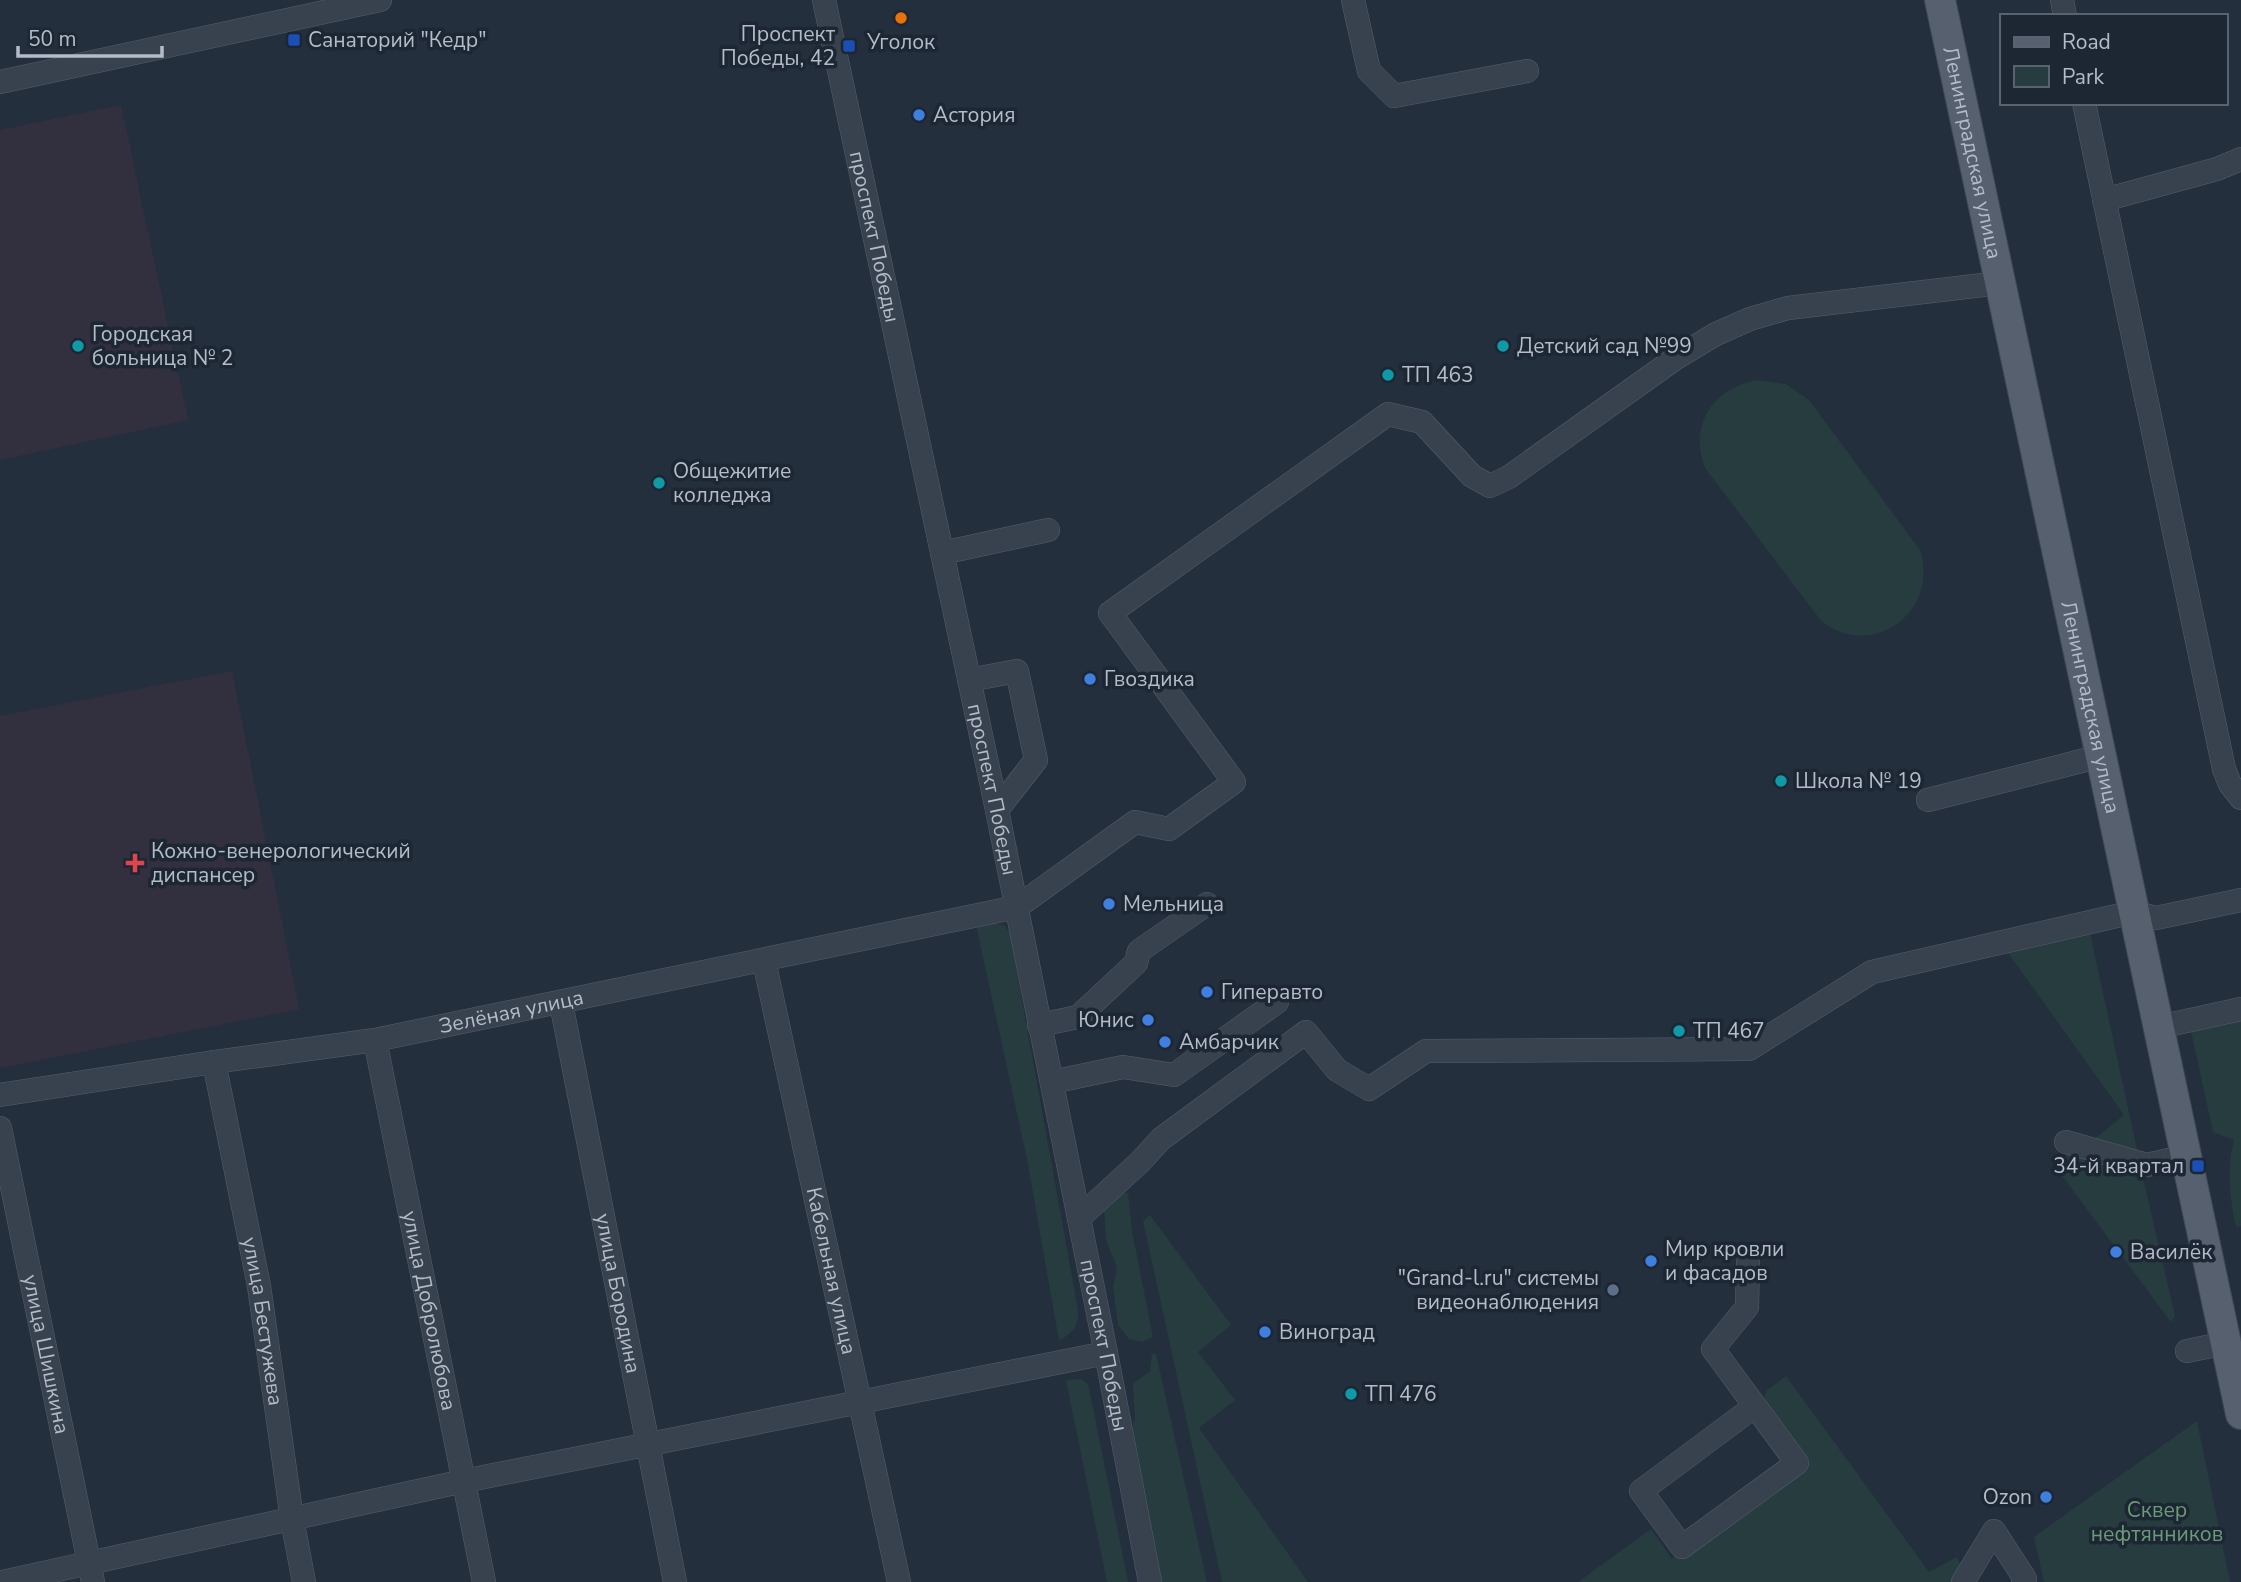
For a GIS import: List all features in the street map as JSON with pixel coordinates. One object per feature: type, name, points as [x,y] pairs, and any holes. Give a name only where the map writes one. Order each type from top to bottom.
[{"type":"main road","name":"Ленинградская улица","points":[[1940,1],[2241,1414]]},
{"type":"street","points":[[0,82],[380,0]]},
{"type":"street","name":"проспект Победы","points":[[824,0],[1017,907],[1150,1582]]},
{"type":"street","points":[[1353,0],[1368,71],[1394,96],[1527,71]]},
{"type":"street","points":[[2084,105],[2224,769],[2230,784],[2241,798]]},
{"type":"street","points":[[2104,200],[2217,169],[2241,159]]},
{"type":"street","points":[[1017,907],[1135,822],[1169,829],[1234,782],[1110,613],[1388,414],[1422,422],[1472,476],[1490,486],[1509,477],[1676,358],[1716,334],[1750,319],[1788,308],[2000,283]]},
{"type":"street","points":[[942,553],[1048,530]]},
{"type":"street","points":[[969,680],[1017,671],[1036,760],[997,810]]},
{"type":"street","points":[[1928,800],[2101,756]]},
{"type":"street","points":[[1079,1218],[1161,1139],[1306,1032],[1337,1070],[1369,1089],[1426,1051],[1749,1049],[1872,972],[2134,912],[2155,918],[2241,900]]},
{"type":"street","points":[[1039,1025],[1079,1017],[1136,963],[1139,951],[1207,904]]},
{"type":"street","name":"Зелёная улица","points":[[0,1095],[375,1040],[1017,907]]},
{"type":"street","name":"Кабельная улица","points":[[764,961],[899,1582]]},
{"type":"street","points":[[1052,1082],[1124,1067],[1174,1075],[1277,1002]]},
{"type":"street","name":"улица Бородина","points":[[561,1003],[675,1582]]},
{"type":"street","points":[[2158,1027],[2241,1009]]},
{"type":"street","name":"улица Добролюбова","points":[[375,1040],[484,1582]]},
{"type":"street","name":"улица Бестужева","points":[[214,1062],[259,1286],[292,1518],[304,1582]]},
{"type":"street","name":"улица Шишкина","points":[[0,1128],[91,1572]]},
{"type":"street","points":[[2066,1142],[2147,1165],[2186,1156]]},
{"type":"street","points":[[1748,1263],[1748,1307],[1713,1349],[1755,1406],[1797,1463],[1682,1547],[1641,1491],[1755,1406]]},
{"type":"street","points":[[2187,1351],[2226,1343]]},
{"type":"street","points":[[2,1582],[91,1572],[292,1518],[1106,1353]]},
{"type":"street","points":[[1964,1582],[1994,1531],[2025,1579],[2023,1582]]},
{"type":"shaded area","points":[[121,105],[188,420],[0,460],[0,130]]},
{"type":"shaded area","name":"Кожно-венерологический диспансер","points":[[232,671],[299,1009],[0,1068],[0,716]]},
{"type":"green space","points":[[1757,380],[1786,384],[1809,400],[1920,550],[1923,568],[1917,600],[1908,614],[1896,625],[1865,635],[1844,633],[1822,622],[1705,468],[1700,437],[1708,411],[1728,391]]},
{"type":"green space","points":[[991,922],[1005,926],[1010,933],[1078,1310],[1074,1329],[1059,1341],[1027,1159],[976,925]]},
{"type":"green space","points":[[2090,933],[2138,1154],[2092,1141],[2124,1115],[2006,950]]},
{"type":"green space","points":[[2241,1020],[2241,1226],[2236,1227],[2230,1184],[2234,1140],[2213,1132],[2191,1031]]},
{"type":"green space","points":[[2070,1151],[2141,1169],[2175,1316],[2171,1322],[2057,1169]]},
{"type":"green space","points":[[1117,1192],[1128,1193],[1132,1231],[1153,1337],[1142,1342],[1129,1339],[1118,1325],[1113,1288],[1117,1267],[1106,1240],[1104,1209]]},
{"type":"green space","points":[[1150,1215],[1231,1325],[1198,1352],[1235,1400],[1199,1428],[1308,1582],[1222,1582],[1143,1221]]},
{"type":"green space","points":[[1152,1354],[1156,1354],[1207,1582],[1157,1582],[1130,1434],[1135,1419],[1133,1384],[1150,1371]]},
{"type":"green space","points":[[1786,1376],[1929,1572],[1957,1557],[1960,1564],[1955,1582],[1578,1582],[1651,1529],[1672,1559],[1804,1464],[1763,1401],[1767,1390]]},
{"type":"green space","points":[[1081,1379],[1089,1388],[1128,1582],[1107,1582],[1066,1380]]},
{"type":"green space","name":"Сквер нефтянников","points":[[2197,1421],[2230,1582],[2044,1582],[2034,1537]]},
{"type":"place","name":"Уголок","points":[[901,18]]},
{"type":"place","name":"Санаторий \"Кедр\"","points":[[294,40]]},
{"type":"place","name":"Проспект Победы, 42","points":[[849,46]]},
{"type":"place","name":"Астория","points":[[919,115]]},
{"type":"place","name":"Городская больница № 2","points":[[78,346]]},
{"type":"place","name":"Детский сад №99","points":[[1503,346]]},
{"type":"place","name":"ТП 463","points":[[1388,375]]},
{"type":"place","name":"Общежитие колледжа","points":[[659,483]]},
{"type":"place","name":"Гвоздика","points":[[1090,679]]},
{"type":"place","name":"Школа № 19","points":[[1781,781]]},
{"type":"place","name":"Кожно-венерологический диспансер","points":[[135,863]]},
{"type":"place","name":"Мельница","points":[[1109,904]]},
{"type":"place","name":"Гиперавто","points":[[1207,992]]},
{"type":"place","name":"Юнис","points":[[1148,1020]]},
{"type":"place","name":"ТП 467","points":[[1679,1031]]},
{"type":"place","name":"Амбарчик","points":[[1165,1042]]},
{"type":"place","name":"34-й квартал","points":[[2198,1166]]},
{"type":"place","name":"Василёк","points":[[2116,1252]]},
{"type":"place","name":"Мир кровли и фасадов","points":[[1651,1261]]},
{"type":"place","name":"\"Grand-l.ru\" системы видеонаблюдения","points":[[1613,1290]]},
{"type":"place","name":"Виноград","points":[[1265,1332]]},
{"type":"place","name":"ТП 476","points":[[1351,1394]]},
{"type":"place","name":"Ozon","points":[[2046,1497]]}]
